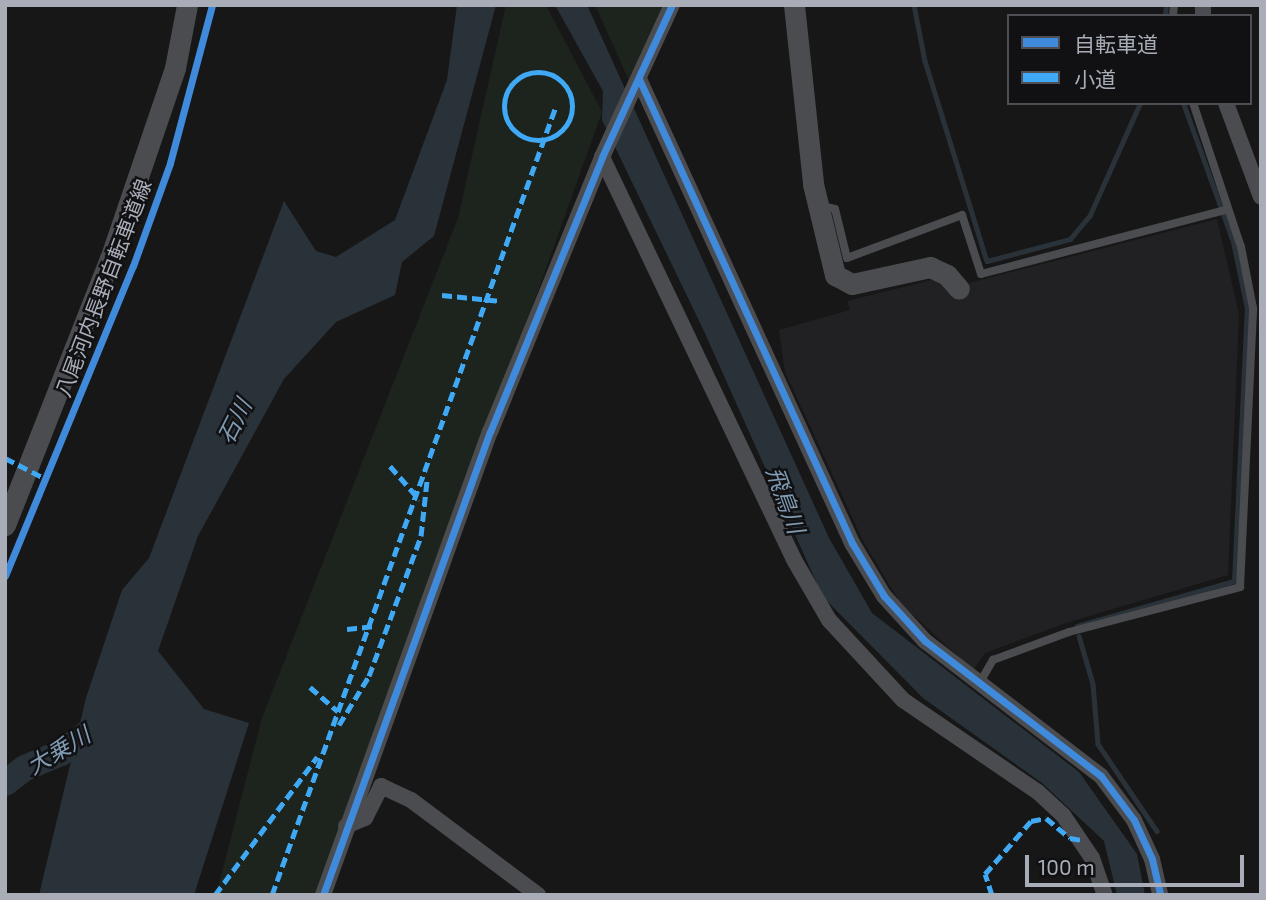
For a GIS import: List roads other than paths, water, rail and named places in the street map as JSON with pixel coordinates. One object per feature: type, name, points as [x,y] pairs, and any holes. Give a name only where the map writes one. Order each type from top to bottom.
[{"type":"street","points":[[5,525],[110,259],[175,68],[187,5]]},
{"type":"street","points":[[323,895],[345,826],[490,432],[602,157],[672,5]]},
{"type":"street","points":[[794,5],[818,205],[830,261],[841,280],[852,284],[930,267],[947,275],[959,289]]},
{"type":"street","points":[[635,87],[852,543],[884,596],[925,641],[979,684],[1056,737],[1101,776],[1134,820],[1152,859],[1160,895]]},
{"type":"street","points":[[1227,105],[1261,197]]},
{"type":"street","points":[[602,157],[793,558],[829,620],[903,700],[1038,792],[1063,815],[1093,858],[1105,895]]},
{"type":"street","points":[[345,826],[365,818],[381,786],[411,800],[538,895]]},
{"type":"lane","points":[[979,684],[993,660],[1006,655],[1069,632],[1240,587],[1253,308],[1241,247],[1195,105]]},
{"type":"lane","points":[[818,205],[835,209],[848,258],[962,215],[981,274],[1228,209]]},
{"type":"water","name":"石川","points":[[457,5],[496,5],[434,236],[402,262],[395,295],[336,322],[284,379],[198,536],[158,651],[204,709],[249,723],[194,895],[39,895],[86,698],[122,590],[149,558],[284,201],[316,251],[336,257],[395,220],[447,80]]},
{"type":"water","name":"飛鳥川","points":[[555,5],[587,5],[829,538],[872,613],[1079,772],[1137,854],[1145,895],[1117,895],[1104,841],[1042,783],[923,698],[823,597],[703,329],[602,120],[603,91]]},
{"type":"waterway","points":[[914,5],[925,61],[987,261],[1070,239],[1090,215],[1139,105]]},
{"type":"waterway","points":[[1165,14],[1166,5]]},
{"type":"waterway","points":[[1077,626],[1234,581],[1247,309],[1233,242],[1184,105]]},
{"type":"waterway","points":[[1079,636],[1093,684],[1098,744],[1157,831]]},
{"type":"waterway","name":"大乗川","points":[[5,783],[25,768],[61,753],[104,721]]}]
